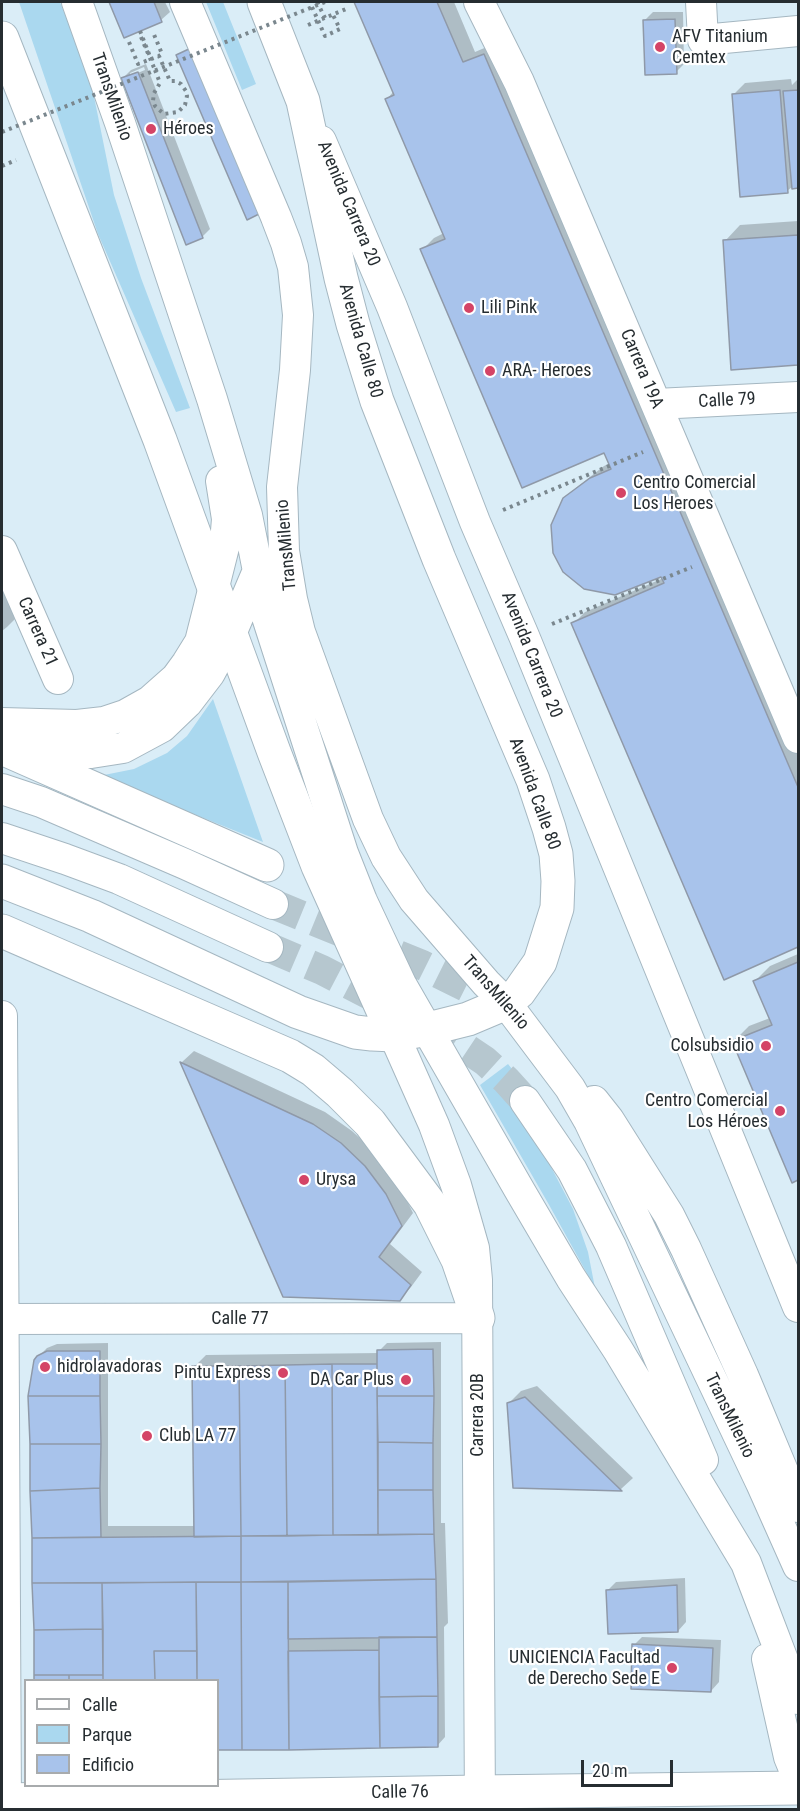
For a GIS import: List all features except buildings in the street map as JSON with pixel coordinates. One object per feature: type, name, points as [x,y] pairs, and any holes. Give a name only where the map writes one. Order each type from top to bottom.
[{"type":"main road","name":"Avenida Carrera 20","points":[[264,2],[303,100]]},
{"type":"main road","points":[[2,38],[160,440],[318,866],[394,1035]]},
{"type":"main road","name":"Avenida Calle 80","points":[[2,881],[91,916],[321,1021],[355,1032],[394,1035],[468,1019],[506,1002],[519,992],[540,962],[557,908],[556,854],[532,780],[439,560],[377,400],[341,278],[303,100]]},
{"type":"main road","points":[[6,752],[267,865]]},
{"type":"main road","points":[[2,931],[290,1056],[313,1070],[370,1123],[430,1203],[458,1260],[478,1318]]},
{"type":"main road","name":"Calle 76","points":[[4,1803],[479,1800],[798,1788]]},
{"type":"street","name":"TransMilenio","points":[[77,2],[117,112],[238,482],[267,617],[343,853],[362,901],[401,984],[571,1278],[618,1350],[746,1563],[789,1757],[798,1779]]},
{"type":"street","points":[[185,2],[276,217],[293,267],[298,315],[295,370],[282,487]]},
{"type":"street","name":"Carrera 19A","points":[[479,2],[519,82],[798,738]]},
{"type":"street","points":[[701,2],[703,40],[798,31]]},
{"type":"street","name":"Avenida Carrera 20","points":[[303,100],[392,307],[475,522],[524,636],[798,1307]]},
{"type":"street","name":"TransMilenio","points":[[2,723],[77,725],[104,722],[125,716],[150,701],[176,678],[200,642],[225,543],[227,519],[222,486],[200,404],[189,376],[166,262]]},
{"type":"street","name":"Calle 79","points":[[656,404],[798,397]]},
{"type":"street","name":"TransMilenio","points":[[6,752],[91,753],[123,748],[162,727],[187,703],[210,673],[231,634],[258,572],[282,487]]},
{"type":"street","name":"TransMilenio","points":[[282,487],[284,551],[300,632],[368,819],[386,857],[414,900],[609,1120],[669,1215],[686,1249],[743,1375],[798,1507]]},
{"type":"street","name":"Carrera 21","points":[[2,551],[58,679]]},
{"type":"street","points":[[2,789],[51,806],[273,904]]},
{"type":"street","points":[[2,838],[119,879],[268,947]]},
{"type":"street","points":[[2,1016],[4,1803]]},
{"type":"street","name":"Carrera 20B","points":[[394,1035],[434,1125],[465,1211],[474,1248],[478,1318],[479,1800]]},
{"type":"street","name":"TransMilenio","points":[[560,1066],[589,1121],[798,1566]]},
{"type":"street","name":"TransMilenio","points":[[525,1101],[572,1170],[611,1246],[746,1563],[798,1699]]},
{"type":"street","name":"Calle 77","points":[[2,1319],[478,1318]]},
{"type":"path","points":[[317,2],[325,18]]},
{"type":"path","points":[[2,132],[325,2]]},
{"type":"path","points":[[312,7],[325,36],[340,29],[333,15]]},
{"type":"path","points":[[278,38],[346,9]]},
{"type":"path","points":[[151,59],[140,34],[160,83],[155,90],[153,101],[164,114],[172,114],[185,105],[186,91],[181,84],[170,81],[153,32]]},
{"type":"path","points":[[129,42],[138,64],[161,55]]},
{"type":"path","points":[[2,165],[16,159]]},
{"type":"path","points":[[475,522],[671,440]]},
{"type":"path","points":[[524,636],[721,556]]},
{"type":"green space","points":[[19,2],[60,2],[90,77],[114,195],[141,278],[190,408],[176,412],[98,234]]},
{"type":"green space","points":[[206,2],[223,2],[256,84],[242,90]]},
{"type":"green space","points":[[213,699],[263,842],[99,776],[134,769],[167,753],[187,736]]},
{"type":"green space","points":[[508,1064],[532,1094],[514,1108],[550,1165],[573,1209],[588,1252],[595,1288],[480,1085]]},
{"type":"tunnel","points":[[273,904],[422,965],[470,989],[507,1015]]},
{"type":"tunnel","points":[[268,947],[322,970],[443,1033],[485,1061],[525,1101]]},
{"type":"place","name":"AFV Titanium Cemtex","points":[[660,47]]},
{"type":"place","name":"Héroes","points":[[151,129]]},
{"type":"place","name":"Lili Pink","points":[[469,308]]},
{"type":"place","name":"ARA- Heroes","points":[[490,371]]},
{"type":"place","name":"Centro Comercial Los Heroes","points":[[621,493]]},
{"type":"place","name":"Colsubsidio","points":[[766,1046]]},
{"type":"place","name":"Centro Comercial Los Héroes","points":[[780,1111]]},
{"type":"place","name":"Urysa","points":[[304,1180]]},
{"type":"place","name":"hidrolavadoras","points":[[45,1367]]},
{"type":"place","name":"Pintu Express","points":[[283,1373]]},
{"type":"place","name":"DA Car Plus","points":[[406,1380]]},
{"type":"place","name":"Club LA 77","points":[[147,1436]]},
{"type":"place","name":"UNICIENCIA Facultad de Derecho Sede E","points":[[672,1668]]}]
